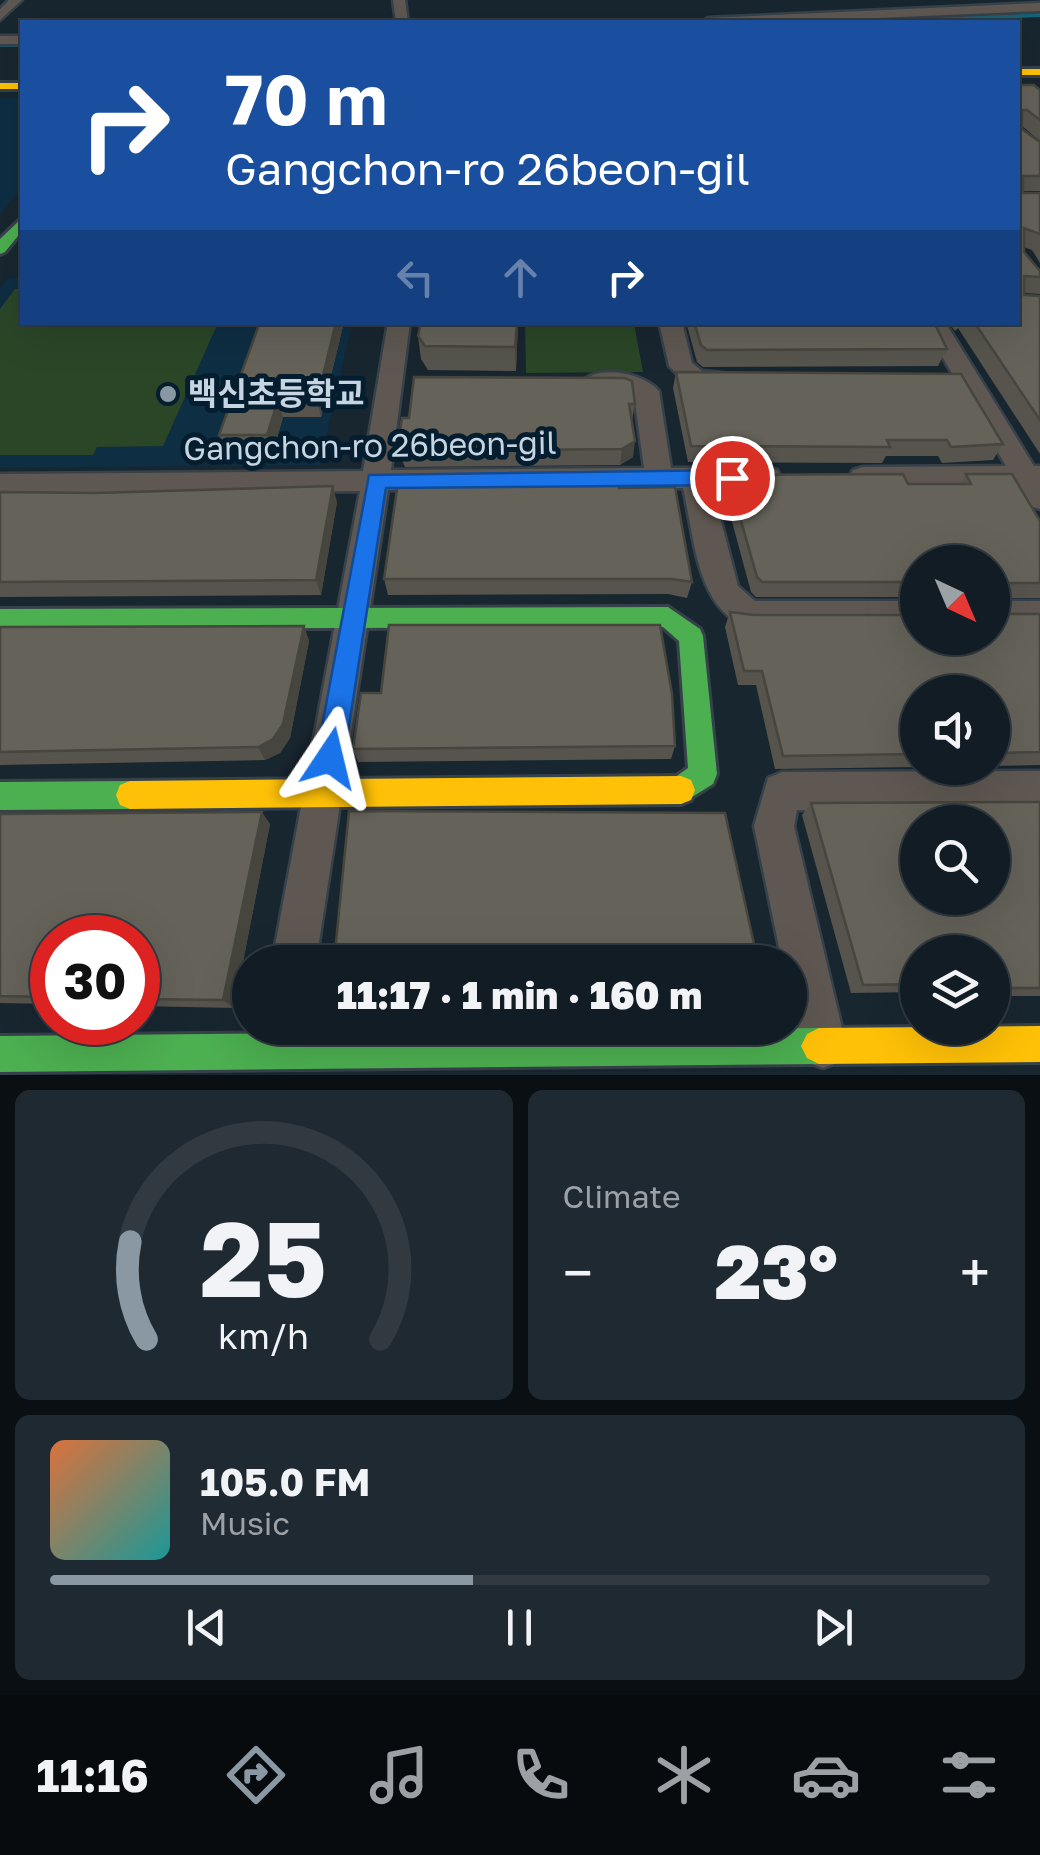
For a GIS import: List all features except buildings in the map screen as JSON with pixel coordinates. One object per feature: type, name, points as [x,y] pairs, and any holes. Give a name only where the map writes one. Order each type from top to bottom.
[{"type":"street","points":[[0,16],[16,0]]},
{"type":"street","points":[[781,0],[803,20],[1040,7]]},
{"type":"street","points":[[0,249],[20,224]]},
{"type":"street","points":[[297,945],[376,480],[400,381],[399,325]]},
{"type":"street","points":[[671,325],[681,366],[696,380],[754,379]]},
{"type":"street","points":[[935,325],[1035,484]]},
{"type":"street","points":[[928,378],[966,378]]},
{"type":"street","points":[[570,382],[629,382],[646,390],[659,478]]},
{"type":"street","name":"Gangchon-ro 26beon-gil","points":[[0,484],[793,477]]},
{"type":"street","points":[[832,477],[1035,484]]},
{"type":"street","points":[[696,478],[724,593],[748,614],[900,614]]},
{"type":"street","points":[[1010,614],[1040,614]]},
{"type":"street","points":[[0,619],[668,617],[692,636],[702,774],[684,790],[0,796]]},
{"type":"street","points":[[823,1045],[774,826],[782,791],[1040,790]]},
{"type":"street","points":[[0,1054],[1040,1044]]},
{"type":"shaded area","points":[[0,97],[20,98],[20,190],[0,214]]},
{"type":"shaded area","name":"백신초등학교","points":[[20,277],[20,325],[352,325],[320,465],[0,468],[0,288],[8,278]]},
{"type":"green space","points":[[15,289],[20,289],[20,325],[217,325],[163,446],[97,447],[93,455],[0,455],[0,309]]},
{"type":"green space","points":[[525,325],[634,325],[643,372],[526,373]]},
{"type":"waterway","points":[[917,20],[1040,15]]},
{"type":"waterway","points":[[0,45],[20,45]]},
{"type":"traffic: fast","points":[[0,249],[20,224]]},
{"type":"traffic: fast","points":[[0,619],[668,617],[691,636],[703,774],[681,790]]},
{"type":"traffic: fast","points":[[0,796],[130,795]]},
{"type":"traffic: fast","points":[[0,1054],[819,1046]]},
{"type":"traffic: slow","points":[[1020,72],[1040,72]]},
{"type":"traffic: slow","points":[[0,86],[20,86]]},
{"type":"traffic: slow","points":[[130,795],[681,790]]},
{"type":"traffic: slow","points":[[819,1046],[1040,1044]]},
{"type":"place","name":"백신초등학교","points":[[168,394]]},
{"type":"route","points":[[330,758],[376,480],[732,478]]}]
